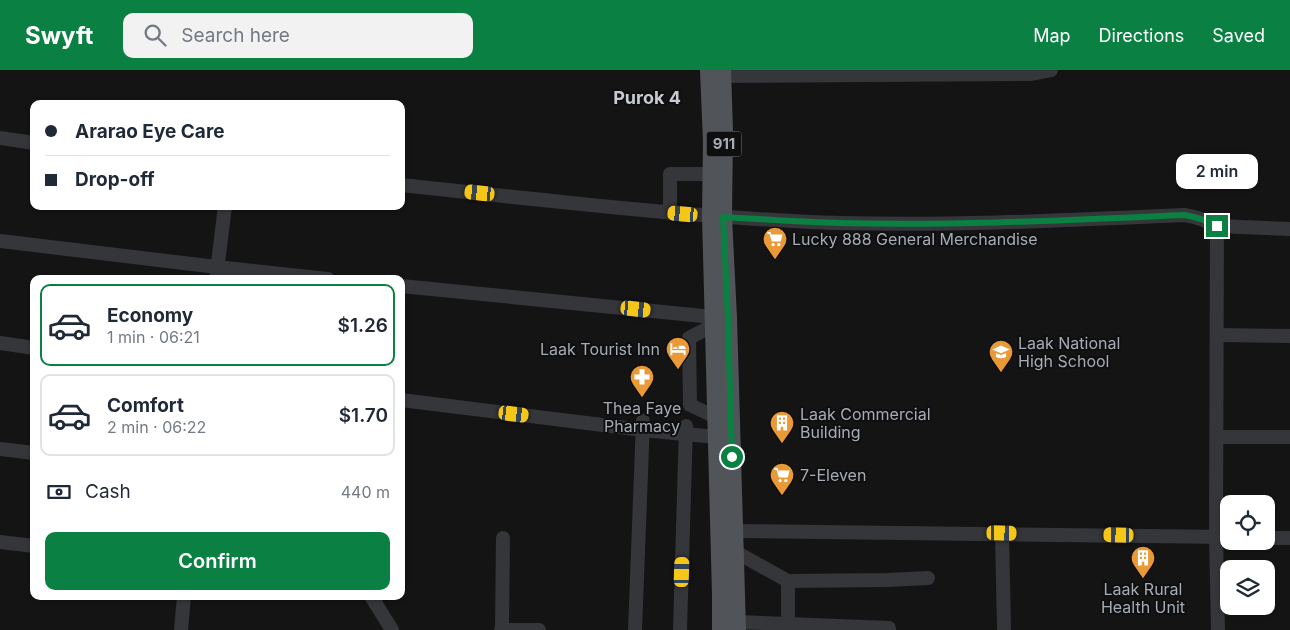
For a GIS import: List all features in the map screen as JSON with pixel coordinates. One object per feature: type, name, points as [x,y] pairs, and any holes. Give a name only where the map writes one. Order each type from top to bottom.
[{"type":"main road","name":"911","points":[[715,73],[711,174],[717,217]]},
{"type":"main road","name":"911","points":[[715,73],[724,131],[717,217],[723,430],[720,630]]},
{"type":"main road","name":"911","points":[[723,430],[734,530],[737,626]]},
{"type":"street","points":[[715,73],[985,72],[1030,74],[1051,70]]},
{"type":"street","points":[[0,138],[30,142]]},
{"type":"street","points":[[670,213],[670,174],[711,174]]},
{"type":"street","points":[[405,185],[622,209],[717,217],[840,223],[910,224],[1066,221],[1184,215],[1197,217],[1217,226],[1290,229]]},
{"type":"street","points":[[216,273],[224,210]]},
{"type":"street","points":[[1217,226],[1216,437],[1220,504]]},
{"type":"street","points":[[0,241],[216,273],[253,275]]},
{"type":"street","points":[[405,286],[719,320]]},
{"type":"street","points":[[719,320],[689,338],[690,405],[723,430]]},
{"type":"street","points":[[1217,335],[1290,336]]},
{"type":"street","points":[[0,343],[30,347]]},
{"type":"street","points":[[405,392],[643,425]]},
{"type":"street","points":[[405,400],[686,430],[723,430]]},
{"type":"street","points":[[635,630],[643,425]]},
{"type":"street","points":[[680,630],[686,430]]},
{"type":"street","points":[[1216,437],[1290,437]]},
{"type":"street","points":[[0,449],[30,453]]},
{"type":"street","points":[[734,530],[1220,537]]},
{"type":"street","points":[[1002,533],[1004,630]]},
{"type":"street","points":[[503,538],[501,630],[539,630]]},
{"type":"street","points":[[1275,538],[1290,538]]},
{"type":"street","points":[[0,542],[30,546]]},
{"type":"street","points":[[734,550],[788,581],[928,578]]},
{"type":"street","points":[[1218,630],[1221,550]]},
{"type":"street","points":[[788,581],[788,627]]},
{"type":"street","points":[[181,630],[184,600]]},
{"type":"street","points":[[373,600],[392,630]]},
{"type":"street","points":[[737,626],[889,628],[888,630]]},
{"type":"place","name":"Lucky 888 General Merchandise","points":[[775,260]]},
{"type":"place","name":"Laak Tourist Inn","points":[[678,370]]},
{"type":"place","name":"Laak National High School","points":[[1001,373]]},
{"type":"place","name":"Thea Faye Pharmacy","points":[[642,398]]},
{"type":"place","name":"Laak Commercial Building","points":[[782,444]]},
{"type":"place","name":"7-Eleven","points":[[782,496]]},
{"type":"place","name":"Laak Rural Health Unit","points":[[1143,579]]},
{"type":"district","name":"Purok 4","points":[[647,98]]},
{"type":"route","points":[[732,457],[723,217],[840,223],[910,224],[1066,221],[1184,215],[1197,217],[1217,226]]}]
